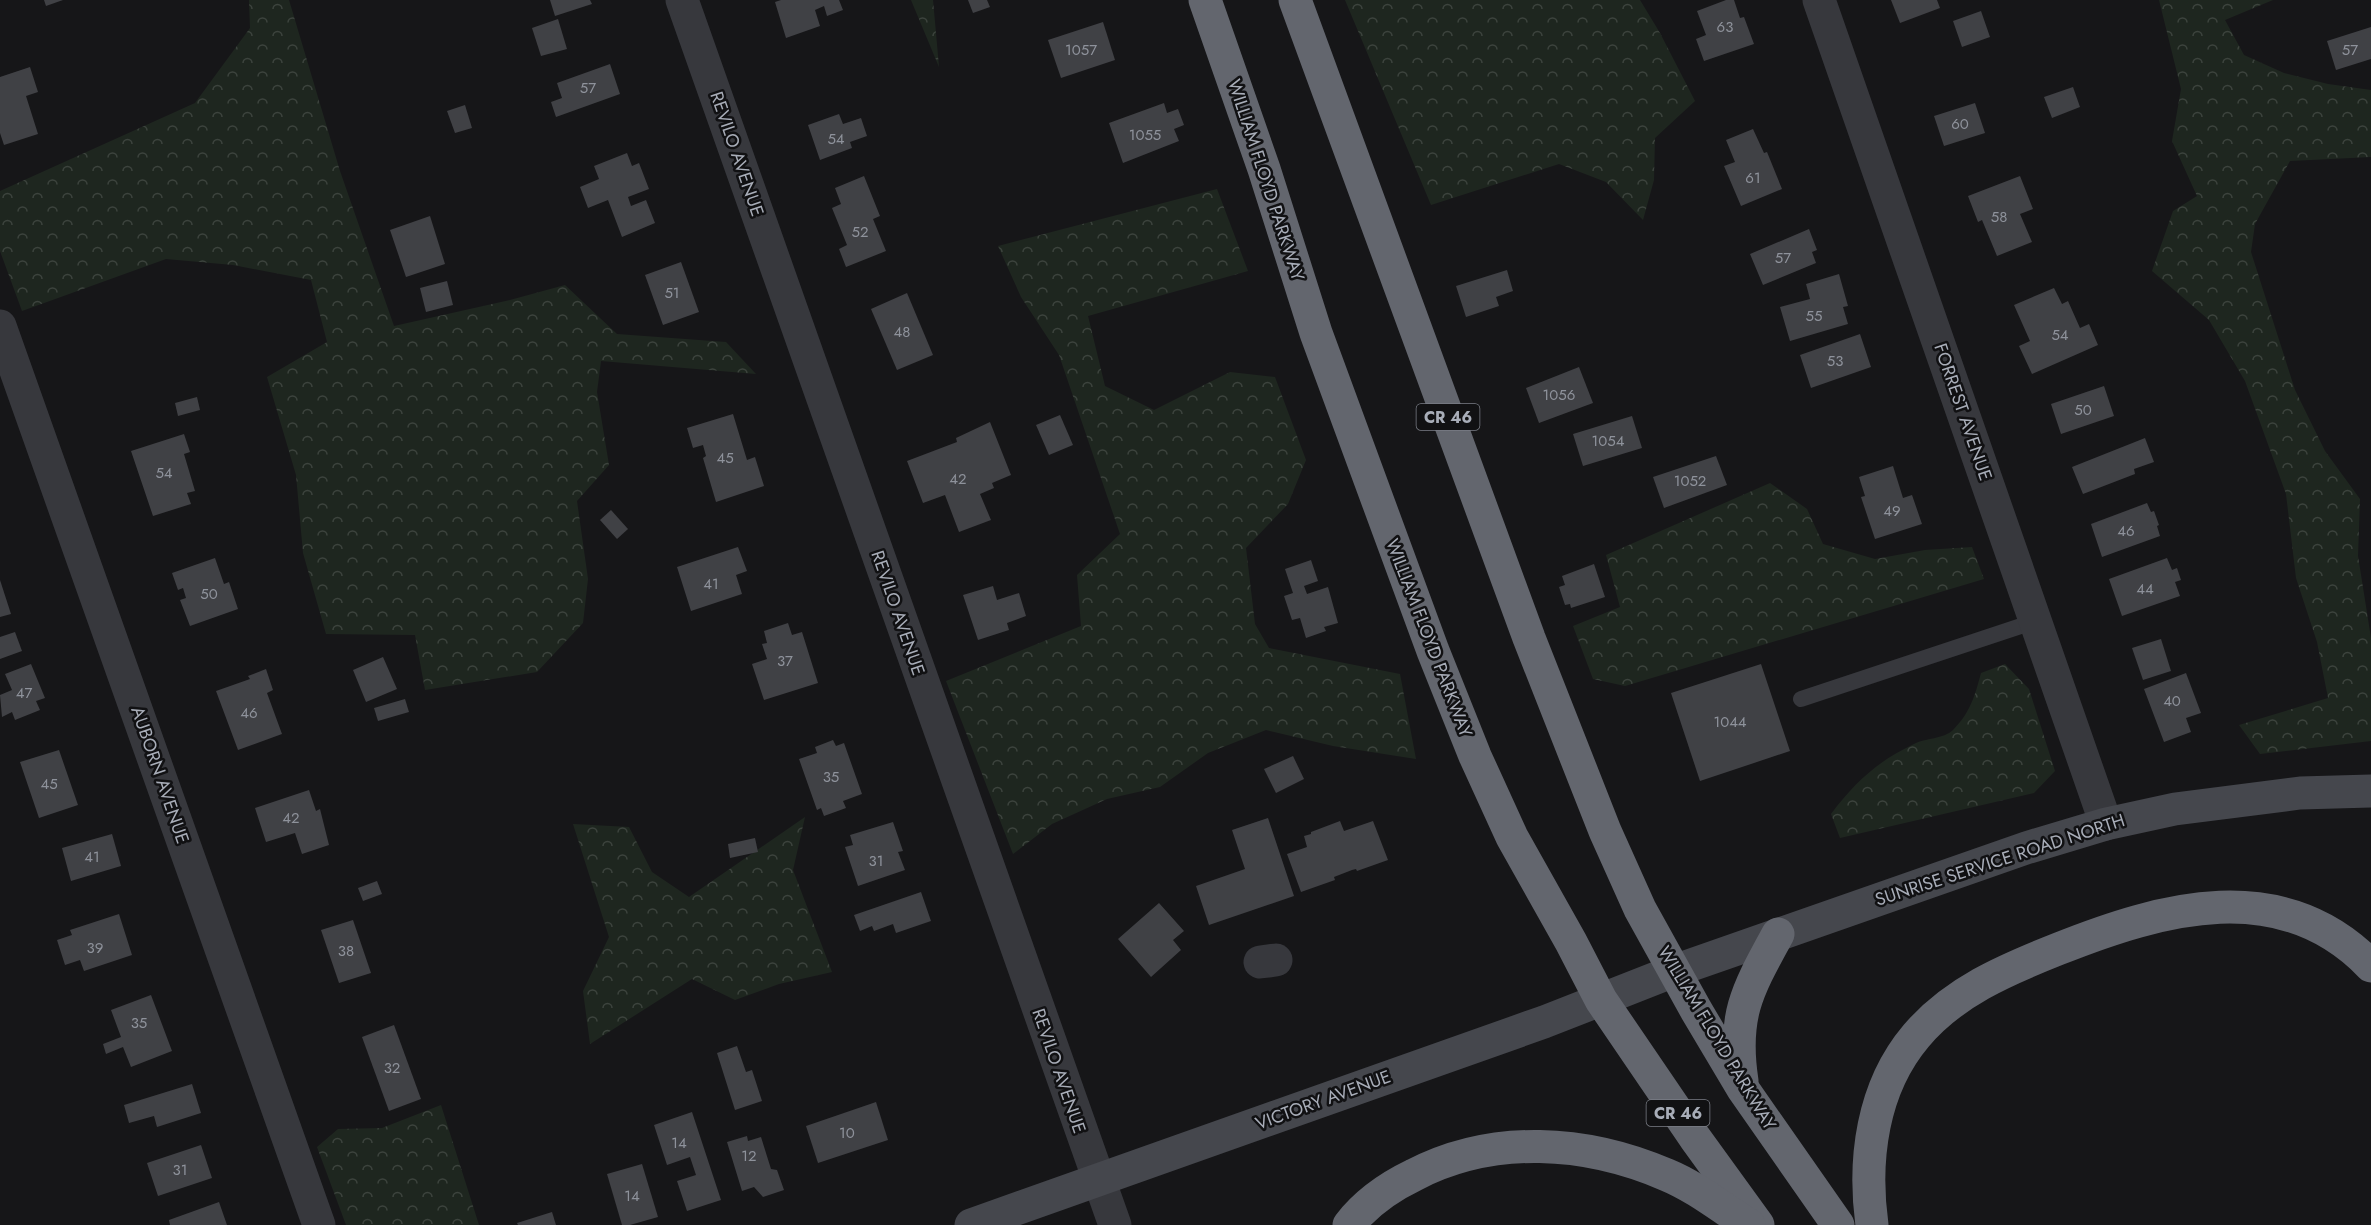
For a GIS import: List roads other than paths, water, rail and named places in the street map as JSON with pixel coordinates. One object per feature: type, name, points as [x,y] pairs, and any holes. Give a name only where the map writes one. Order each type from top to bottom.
[{"type":"highway","name":"WILLIAM FLOYD PARKWAY","points":[[1205,0],[1264,169],[1317,333],[1433,651],[1475,756],[1512,837],[1601,1000],[1695,1138],[1758,1225]]},
{"type":"highway","name":"WILLIAM FLOYD PARKWAY","points":[[1295,0],[1566,734],[1605,831],[1640,909],[1743,1089],[1838,1225]]},
{"type":"highway","points":[[1872,1225],[1869,1173],[1872,1134],[1877,1112],[1889,1082],[1916,1036],[1944,1008],[1983,982],[2041,956],[2120,926],[2159,915],[2206,907],[2255,908],[2301,919],[2345,943],[2371,966]]},
{"type":"highway","points":[[1743,1089],[1739,1047],[1742,1010],[1752,982],[1778,934]]},
{"type":"highway","points":[[1349,1225],[1376,1198],[1427,1168],[1482,1151],[1514,1146],[1577,1149],[1610,1155],[1639,1164],[1680,1182],[1749,1225]]},
{"type":"street","name":"REVILO AVENUE","points":[[682,0],[1115,1225]]},
{"type":"street","name":"FORREST AVENUE","points":[[1819,0],[2106,824]]},
{"type":"street","name":"AUBORN AVENUE","points":[[0,326],[319,1225]]},
{"type":"street","name":"SUNRISE SERVICE ROAD NORTH","points":[[1674,970],[2026,848],[2106,824],[2175,809],[2256,798],[2300,793],[2371,791]]},
{"type":"street","name":"VICTORY AVENUE","points":[[971,1225],[1544,1022],[1674,970]]},
{"type":"lane","points":[[1801,699],[2036,621]]}]
